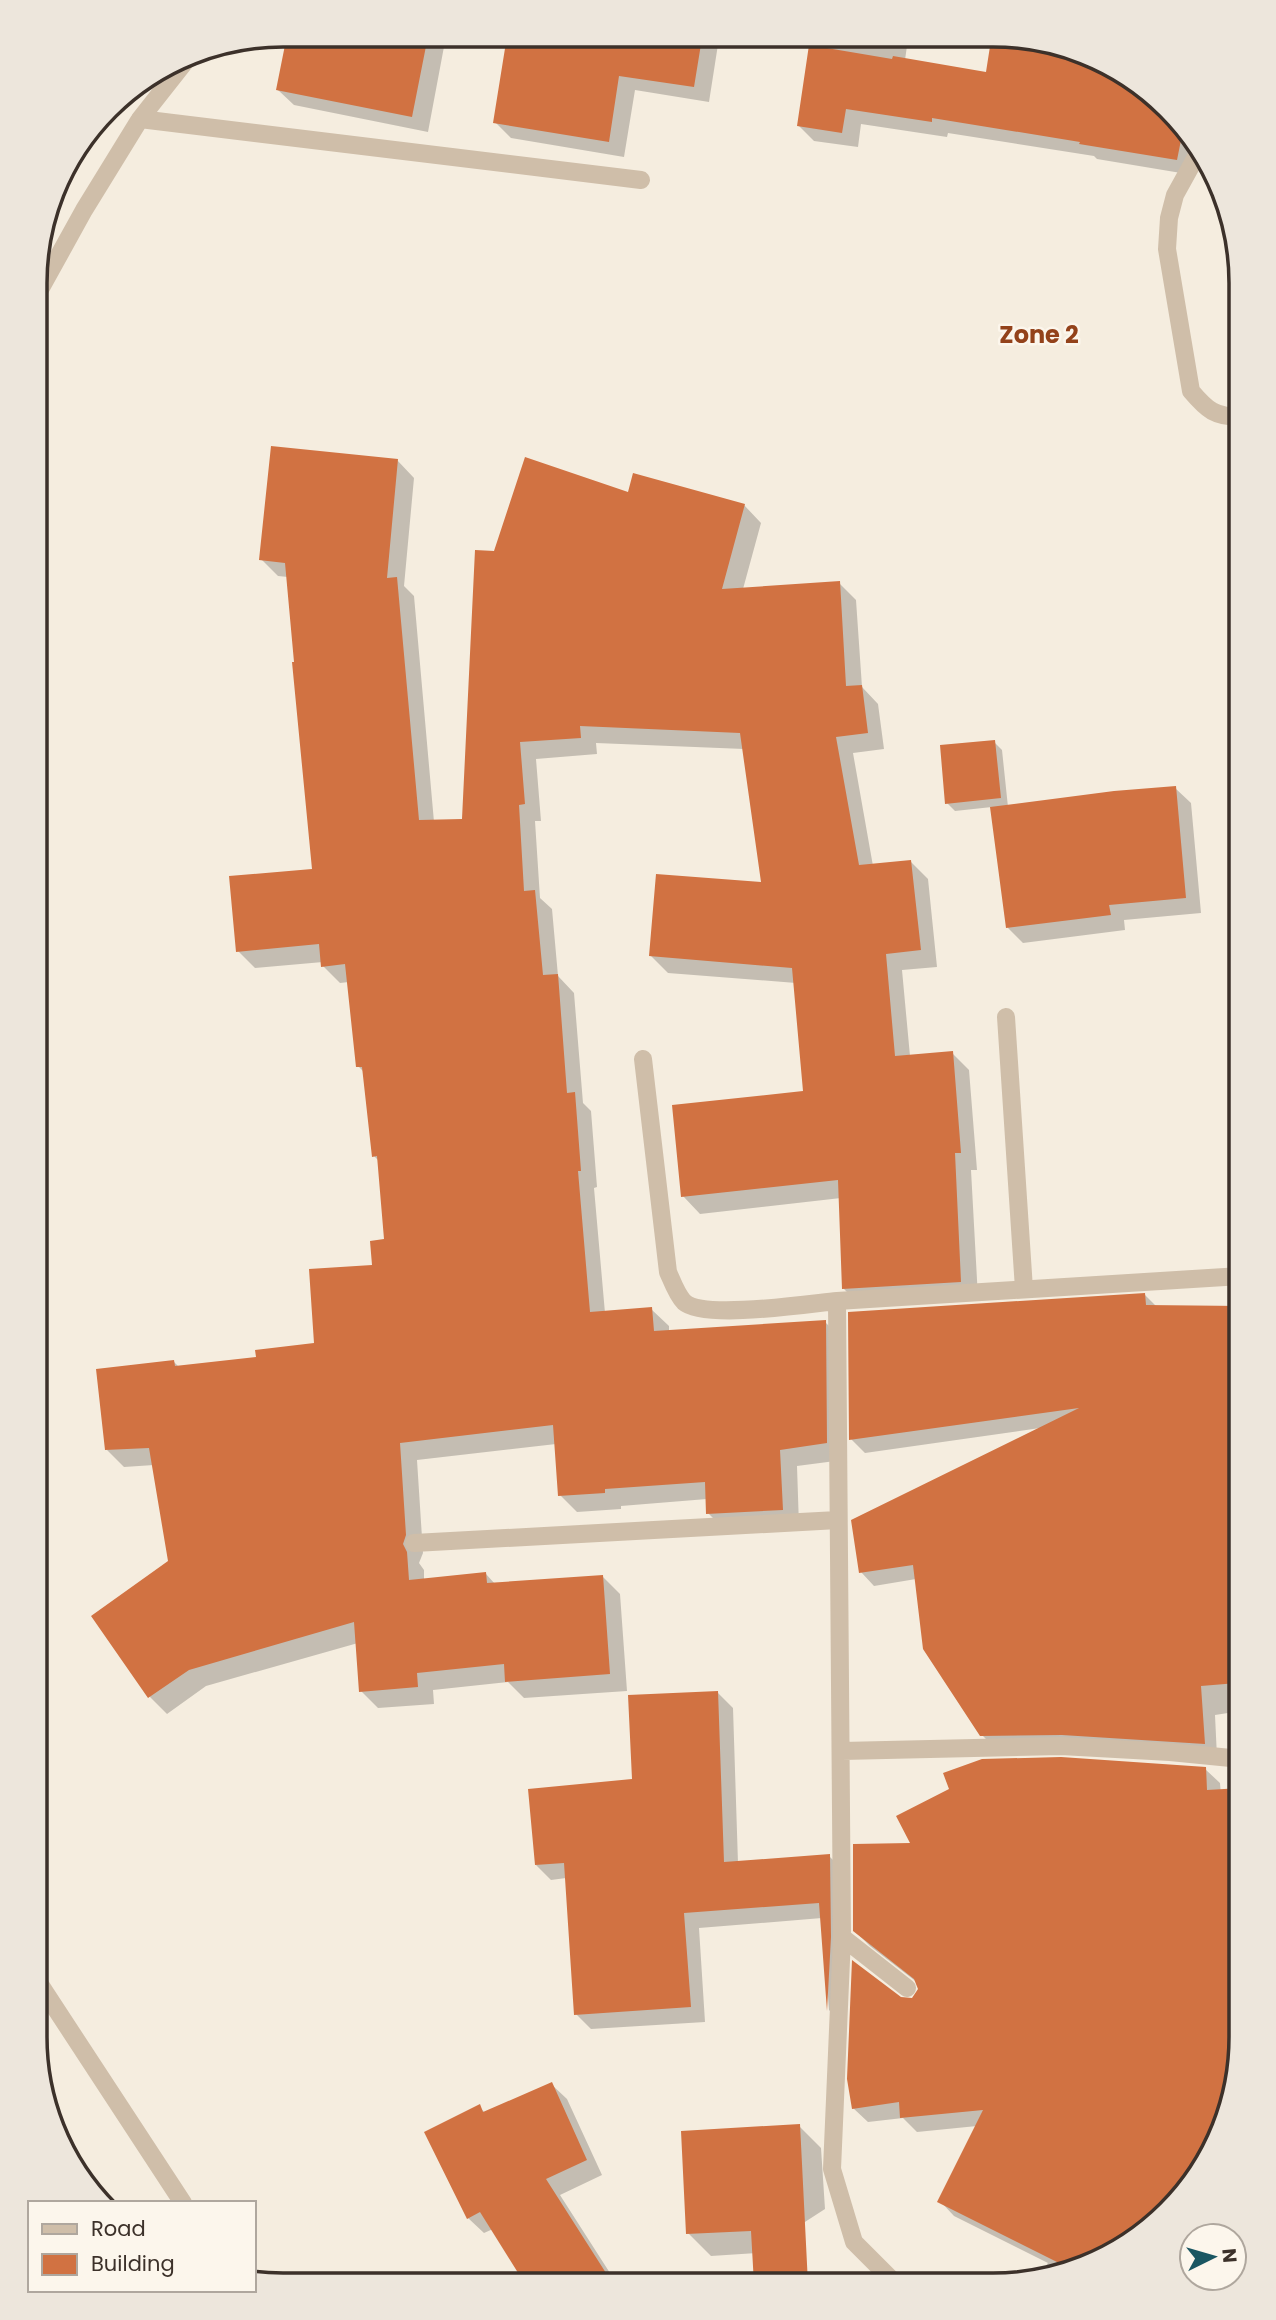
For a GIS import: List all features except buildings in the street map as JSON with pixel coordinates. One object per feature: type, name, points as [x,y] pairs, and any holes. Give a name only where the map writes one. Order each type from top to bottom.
[{"type":"street","points":[[48,276],[140,119],[176,74]]},
{"type":"street","points":[[140,119],[641,180]]},
{"type":"street","points":[[1194,161],[1175,195],[1169,218],[1167,249],[1191,391],[1205,408],[1229,417]]},
{"type":"street","points":[[1006,1017],[1024,1289]]},
{"type":"street","points":[[643,1059],[668,1272],[683,1301],[696,1308],[721,1312],[837,1301],[1228,1277]]},
{"type":"street","points":[[837,1301],[842,1937],[831,2169],[854,2242],[886,2273]]},
{"type":"street","points":[[414,1543],[838,1520]]},
{"type":"street","points":[[842,1751],[1061,1746],[1228,1758]]},
{"type":"street","points":[[842,1937],[907,1987]]},
{"type":"street","points":[[47,1996],[178,2201]]},
{"type":"district","name":"Zone 2","points":[[1039,334]]}]
